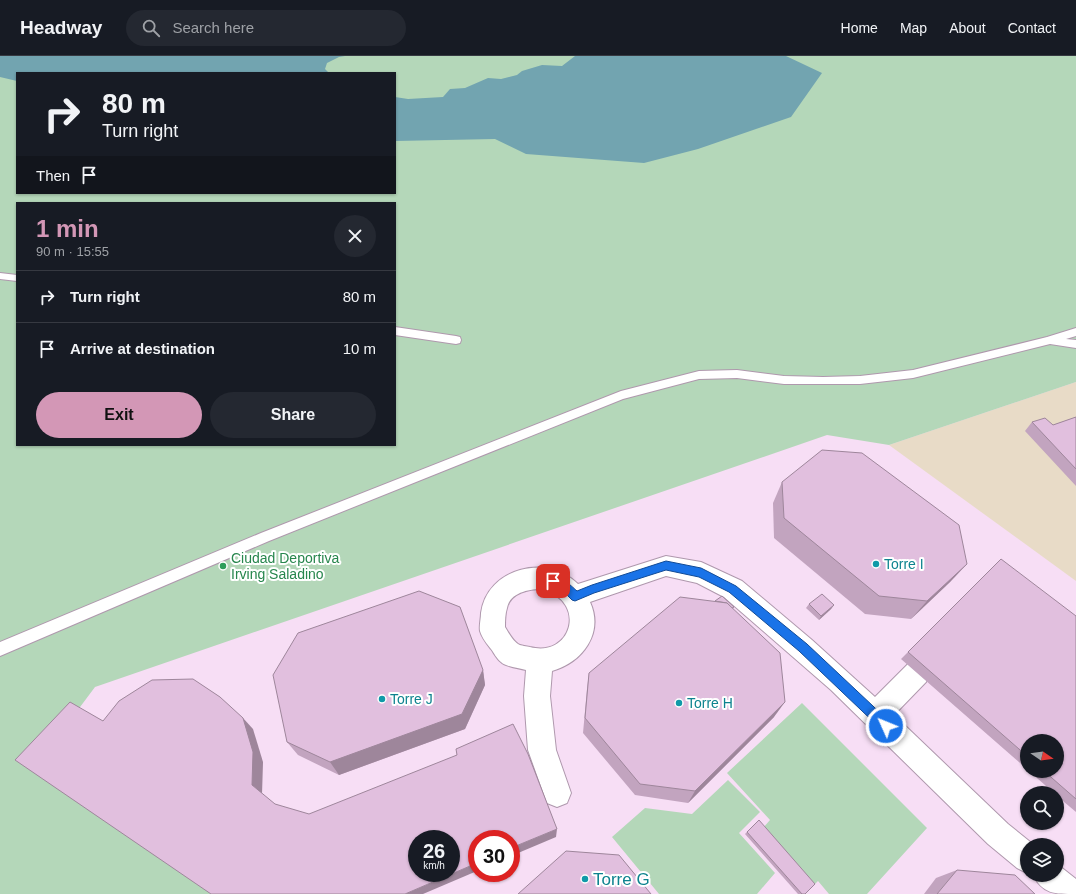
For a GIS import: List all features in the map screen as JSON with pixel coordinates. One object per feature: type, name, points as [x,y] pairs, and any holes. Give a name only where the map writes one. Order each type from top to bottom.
[{"type":"street","points":[[575,597],[592,589],[666,566],[701,573],[732,589],[803,648],[875,715],[998,834],[1020,852]]},
{"type":"street","points":[[543,578],[562,584],[575,597],[582,612],[582,630],[573,646],[558,657],[540,662],[510,654],[492,630],[495,602],[507,588],[524,579],[543,578]]},
{"type":"street","points":[[540,662],[537,696],[535,757],[557,793]]},
{"type":"street","points":[[875,715],[917,673]]},
{"type":"street","points":[[1056,882],[1071,894]]},
{"type":"lane","points":[[0,276],[16,278]]},
{"type":"lane","points":[[396,331],[456,340]]},
{"type":"lane","points":[[0,649],[265,537],[621,395],[699,375],[737,374],[784,380],[823,381],[860,380],[913,374],[1048,342],[1076,332]]},
{"type":"lane","points":[[1048,342],[1076,344]]},
{"type":"shaded area","points":[[1076,382],[1076,581],[889,445]]},
{"type":"green space","name":"Ciudad Deportiva Irving Saladino","points":[[0,56],[1076,56],[1076,382],[889,445],[827,435],[95,687],[33,770],[215,894],[0,894]]},
{"type":"green space","points":[[802,703],[927,828],[867,894],[829,894],[818,881],[814,885],[763,828],[770,820],[727,773]]},
{"type":"green space","points":[[728,780],[760,812],[739,833],[775,873],[757,894],[659,894],[612,837],[645,808],[692,814]]},
{"type":"water","points":[[0,56],[345,56],[339,57],[327,63],[325,69],[328,72],[16,72],[16,81],[0,77]]},
{"type":"water","points":[[575,56],[786,56],[822,73],[791,117],[698,149],[644,163],[526,154],[495,139],[396,141],[396,97],[408,99],[443,97],[450,89],[465,88],[488,78],[501,79],[517,75],[522,71],[542,65],[562,66]]},
{"type":"building","points":[[1076,417],[1076,469],[1032,422],[1045,418],[1053,425]]},
{"type":"building","name":"Torre I","points":[[822,450],[862,453],[959,525],[967,564],[927,601],[879,596],[784,518],[782,482]]},
{"type":"building","points":[[1001,559],[1076,616],[1076,799],[1064,788],[1064,786],[1061,786],[1052,778],[1064,778],[1064,734],[1020,734],[1020,750],[908,652]]},
{"type":"building","name":"Torre J","points":[[419,591],[460,607],[483,670],[462,714],[330,762],[287,742],[273,675],[298,633]]},
{"type":"building","points":[[822,594],[834,605],[821,616],[809,604]]},
{"type":"building","points":[[722,596],[734,607],[732,608],[727,603],[715,601]]},
{"type":"building","name":"Torre H","points":[[680,597],[727,603],[780,653],[785,702],[695,791],[640,784],[585,718],[589,673]]},
{"type":"building","points":[[193,679],[220,697],[243,718],[253,752],[252,785],[275,804],[309,814],[457,755],[456,749],[513,724],[528,754],[557,829],[520,844],[520,830],[468,830],[468,867],[460,870],[460,830],[408,830],[408,882],[433,882],[405,894],[211,894],[15,760],[70,702],[103,721],[119,701],[152,680]]},
{"type":"building","points":[[759,820],[815,884],[805,894],[802,894],[747,832]]},
{"type":"building","name":"Torre G","points":[[566,851],[619,855],[651,894],[518,894]]},
{"type":"building","points":[[957,870],[1015,875],[1020,880],[1020,882],[1022,882],[1035,894],[937,894]]},
{"type":"place","name":"Torre I","points":[[876,564]]},
{"type":"place","name":"Ciudad Deportiva Irving Saladino","points":[[223,566]]},
{"type":"place","name":"Torre J","points":[[382,699]]},
{"type":"place","name":"Torre H","points":[[679,703]]},
{"type":"place","name":"Torre G","points":[[585,879]]},
{"type":"route","points":[[553,581],[562,584],[575,597],[592,589],[666,566],[701,573],[732,589],[803,648],[840,681],[886,726]]}]
